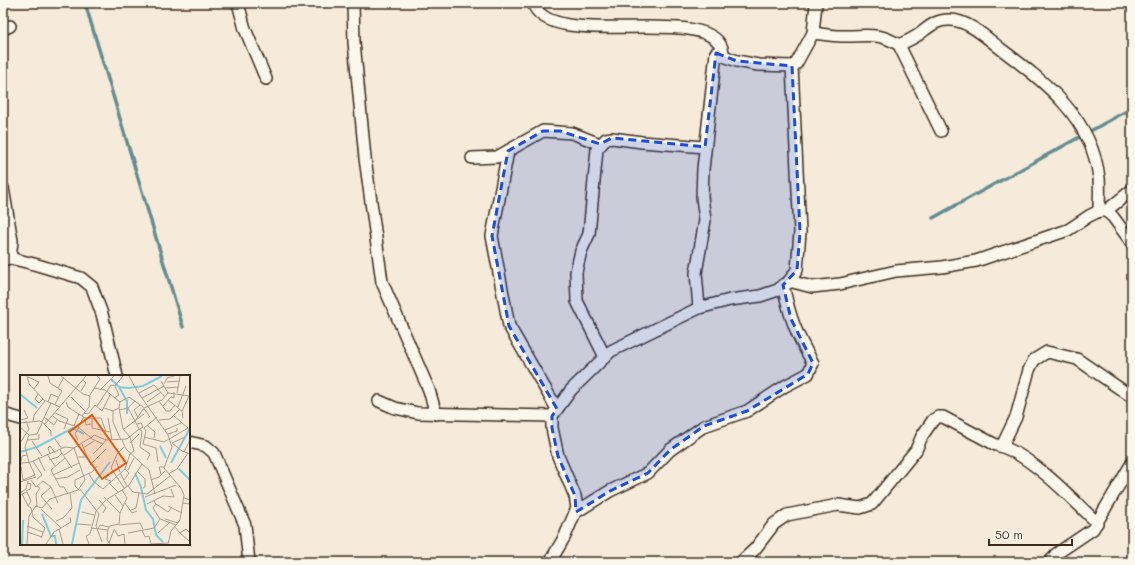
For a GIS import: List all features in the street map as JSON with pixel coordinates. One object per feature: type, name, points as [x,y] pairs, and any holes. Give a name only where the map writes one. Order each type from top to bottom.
[{"type":"street","points":[[238,3],[245,29],[266,79]]},
{"type":"street","points":[[353,3],[354,42],[365,158],[382,282],[429,390],[436,414]]},
{"type":"street","points":[[533,3],[538,13],[548,19],[571,25],[678,25],[697,28],[722,43],[723,52],[716,53]]},
{"type":"street","points":[[716,53],[737,61],[792,66],[796,64],[813,33],[816,3]]},
{"type":"street","points":[[899,45],[917,36],[934,23],[947,19],[957,20],[978,32],[1038,77],[1074,114],[1086,133],[1093,150],[1099,178],[1102,211]]},
{"type":"street","points":[[813,33],[842,36],[864,34],[892,40],[899,45],[941,131]]},
{"type":"street","points":[[698,308],[696,273],[705,220],[702,197],[705,147],[716,53]]},
{"type":"street","points":[[576,512],[575,496],[558,456],[552,428],[554,412],[571,390],[611,351],[698,308],[730,300],[760,296],[778,290],[786,283],[796,270],[800,232],[792,66]]},
{"type":"street","points":[[472,158],[480,159],[497,157],[543,131],[572,133],[600,144]]},
{"type":"street","points":[[605,357],[578,301],[576,272],[581,251],[589,234],[597,149],[606,139],[612,138],[705,147]]},
{"type":"street","points":[[508,151],[492,236],[508,326],[554,412]]},
{"type":"street","points":[[3,188],[12,241],[7,259],[81,278],[92,287],[102,314],[117,375]]},
{"type":"street","points":[[786,283],[812,287],[840,284],[896,271],[942,267],[976,261],[1068,230],[1102,211],[1132,190]]},
{"type":"street","points":[[1102,211],[1113,217],[1132,243]]},
{"type":"street","points":[[550,562],[576,512],[610,491],[648,473],[670,450],[704,426],[747,410],[784,386],[808,374],[814,363],[800,341],[791,319],[786,283]]},
{"type":"street","points":[[1002,446],[1016,417],[1029,370],[1034,360],[1047,352],[1077,359],[1132,397]]},
{"type":"street","points":[[379,400],[395,408],[418,413],[554,412]]},
{"type":"street","points":[[3,414],[20,419]]},
{"type":"street","points":[[741,562],[755,549],[774,524],[787,515],[838,505],[860,508],[872,504],[916,450],[922,436],[933,420],[938,417],[944,417],[996,445],[1002,446],[1036,467],[1070,496],[1097,523]]},
{"type":"street","points":[[190,442],[206,446],[214,453],[245,525],[249,562]]},
{"type":"street","points":[[1050,562],[1056,554],[1093,529],[1132,463]]},
{"type":"highlighted area","points":[[716,53],[737,61],[792,66],[800,232],[797,270],[783,285],[791,319],[813,363],[808,374],[747,411],[704,426],[670,450],[648,473],[610,491],[576,512],[575,496],[558,456],[552,428],[552,416],[557,409],[509,326],[492,236],[508,151],[543,131],[560,131],[600,144],[612,138],[705,147]]},
{"type":"waterway","points":[[85,3],[183,327]]},
{"type":"waterway","points":[[933,218],[1132,108]]}]
